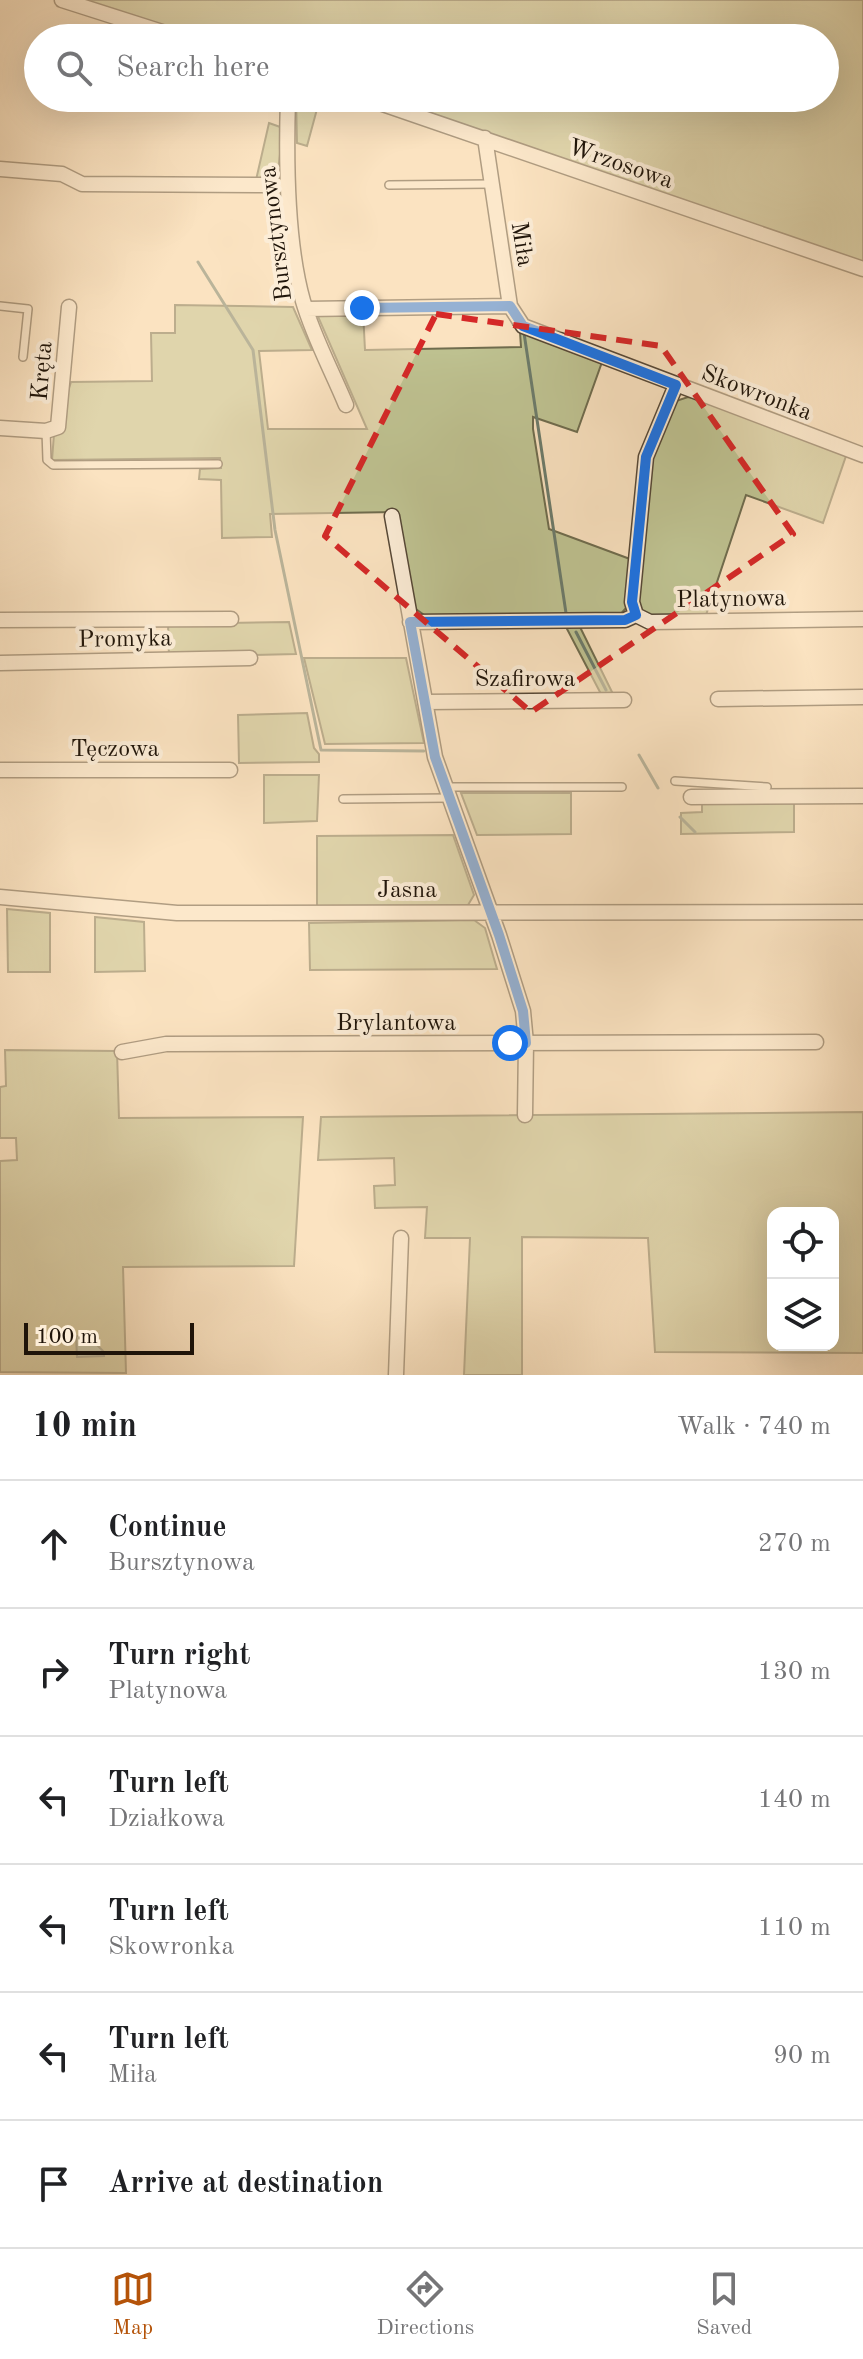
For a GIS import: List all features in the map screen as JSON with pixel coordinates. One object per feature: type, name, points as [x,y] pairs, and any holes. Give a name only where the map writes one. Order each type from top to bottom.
[{"type":"street","points":[[62,0],[137,24]]},
{"type":"street","name":"Bursztynowa","points":[[288,112],[288,186],[299,280],[306,309],[346,405]]},
{"type":"street","name":"Wrzosowa","points":[[407,112],[863,269]]},
{"type":"street","name":"Miła","points":[[485,138],[510,306]]},
{"type":"street","points":[[0,169],[62,174],[82,184],[276,185]]},
{"type":"street","points":[[306,309],[510,306]]},
{"type":"street","name":"Skowronka","points":[[510,306],[523,326],[863,455]]},
{"type":"street","name":"Kręta","points":[[0,428],[53,431],[59,424],[69,307]]},
{"type":"street","points":[[636,615],[632,602],[646,457],[676,385]]},
{"type":"street","points":[[392,516],[435,757],[523,1011],[525,1115]]},
{"type":"street","name":"Platynowa","points":[[410,622],[625,620],[636,615],[650,622],[863,619]]},
{"type":"street","points":[[0,620],[231,619]]},
{"type":"street","name":"Promyka","points":[[0,663],[250,658]]},
{"type":"street","points":[[718,699],[863,697]]},
{"type":"street","name":"Szafirowa","points":[[425,702],[624,700]]},
{"type":"street","name":"Tęczowa","points":[[0,770],[230,770]]},
{"type":"street","points":[[767,787],[863,786]]},
{"type":"street","points":[[691,797],[863,796]]},
{"type":"street","name":"Jasna","points":[[0,897],[177,913],[863,912]]},
{"type":"street","name":"Brylantowa","points":[[122,1052],[166,1044],[816,1042]]},
{"type":"street","points":[[396,1375],[401,1238]]},
{"type":"lane","points":[[389,185],[491,184]]},
{"type":"lane","points":[[0,306],[28,309],[23,357]]},
{"type":"lane","points":[[46,431],[47,460],[53,465],[218,464]]},
{"type":"lane","points":[[675,781],[767,787]]},
{"type":"lane","points":[[343,799],[622,787]]},
{"type":"highlighted area","points":[[436,314],[661,346],[793,534],[531,712],[325,536]]},
{"type":"green space","points":[[75,0],[863,0],[863,264],[416,112],[839,112],[839,24],[148,24]]},
{"type":"green space","points":[[296,112],[316,112],[307,146],[297,143]]},
{"type":"green space","points":[[269,123],[283,128],[277,180],[256,180]]},
{"type":"green space","points":[[175,305],[293,307],[312,350],[259,351],[268,429],[367,429],[316,312],[363,311],[365,350],[521,347],[520,332],[602,362],[577,432],[533,417],[533,429],[549,529],[630,559],[626,608],[619,616],[427,617],[413,607],[396,512],[270,514],[272,537],[222,538],[221,480],[199,479],[200,469],[221,468],[220,458],[52,460],[54,434],[71,382],[152,381],[151,333],[175,333]]},
{"type":"green space","points":[[688,397],[702,399],[847,453],[823,523],[746,495],[706,615],[652,616],[637,609],[650,462],[676,401]]},
{"type":"green space","points":[[289,622],[296,654],[169,657],[168,624]]},
{"type":"green space","points":[[566,627],[580,627],[613,694],[601,694]]},
{"type":"green space","points":[[304,658],[406,658],[424,743],[325,744]]},
{"type":"green space","points":[[307,713],[319,762],[239,763],[238,715]]},
{"type":"green space","points":[[264,775],[319,775],[317,821],[264,823]]},
{"type":"green space","points":[[461,793],[571,793],[571,834],[477,835]]},
{"type":"green space","points":[[702,801],[794,801],[794,832],[681,834],[681,813],[702,812]]},
{"type":"green space","points":[[453,835],[474,895],[468,905],[317,906],[317,836]]},
{"type":"green space","points":[[7,909],[50,913],[50,972],[8,972]]},
{"type":"green space","points":[[95,917],[144,922],[145,971],[95,972]]},
{"type":"green space","points":[[474,920],[485,928],[497,969],[310,970],[309,923]]},
{"type":"green space","points":[[5,1050],[117,1051],[119,1118],[303,1117],[294,1266],[123,1267],[126,1373],[0,1372],[0,1161],[17,1160],[16,1138],[0,1138],[0,1087],[6,1086]]},
{"type":"green space","points":[[863,1112],[863,1353],[655,1352],[648,1238],[522,1237],[522,1375],[464,1375],[470,1238],[425,1238],[427,1207],[375,1208],[374,1186],[395,1185],[394,1158],[318,1160],[321,1117]]},
{"type":"shaded area","points":[[96,1335],[97,1345],[104,1356],[77,1357],[76,1336]]},
{"type":"waterway","points":[[198,262],[253,350],[275,530],[321,750],[424,751]]},
{"type":"waterway","points":[[524,333],[566,613]]},
{"type":"waterway","points":[[576,632],[606,690]]},
{"type":"waterway","points":[[639,755],[658,788]]},
{"type":"waterway","points":[[680,817],[695,832]]},
{"type":"route","points":[[362,308],[510,306],[523,326],[676,385],[646,457],[632,602],[636,615],[625,620],[410,622],[438,766],[523,1011],[526,1043],[510,1043]]}]
